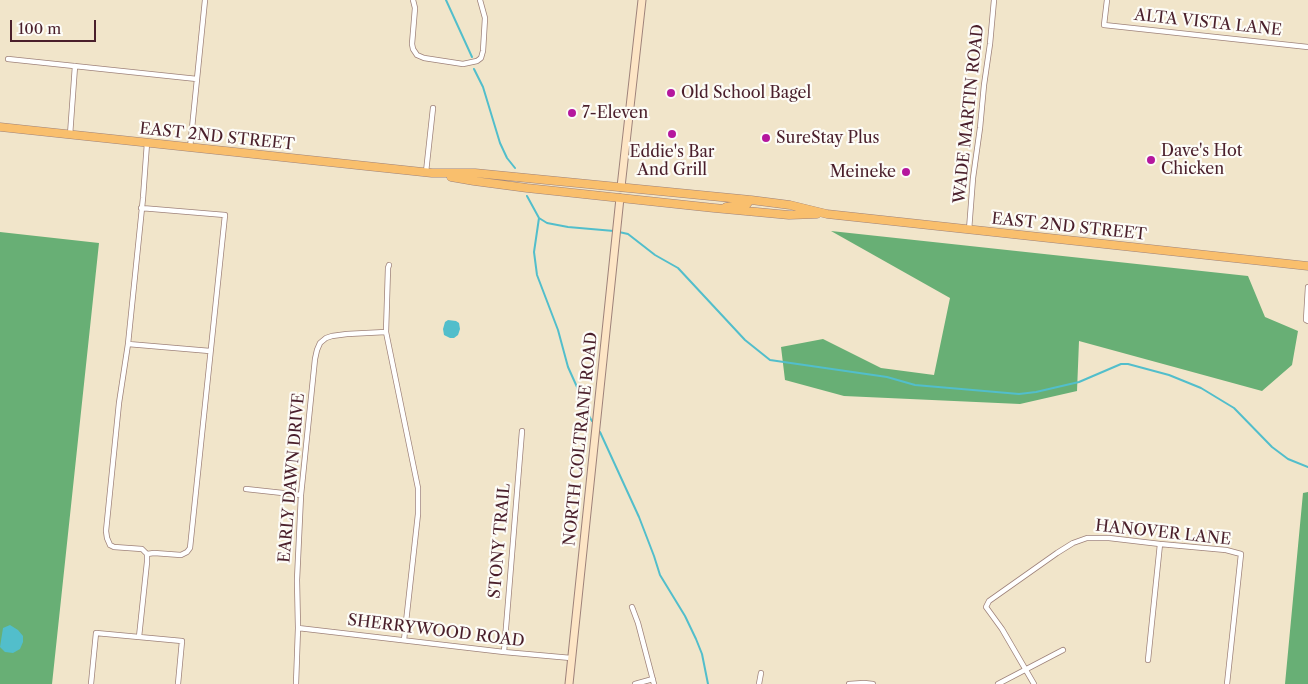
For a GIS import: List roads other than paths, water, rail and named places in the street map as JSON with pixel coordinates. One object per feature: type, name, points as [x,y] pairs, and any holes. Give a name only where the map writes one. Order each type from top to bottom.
[{"type":"main road","name":"EAST 2ND STREET","points":[[0,128],[429,172],[475,173],[751,200],[790,205],[827,214],[1308,266]]},
{"type":"main road","name":"EAST 2ND STREET","points":[[429,172],[500,185],[714,208],[789,215],[827,214]]},
{"type":"main road","points":[[620,198],[621,187]]},
{"type":"main road","points":[[714,208],[747,204],[751,200]]},
{"type":"street","points":[[190,148],[205,0]]},
{"type":"street","points":[[413,0],[415,21],[412,44],[417,55],[424,58],[463,64],[477,61],[483,51],[485,18],[480,0]]},
{"type":"street","points":[[621,187],[642,0]]},
{"type":"street","name":"WADE MARTIN ROAD","points":[[969,230],[973,178],[994,0]]},
{"type":"street","name":"ALTA VISTA LANE","points":[[1107,0],[1104,25],[1308,47]]},
{"type":"street","points":[[8,59],[197,79]]},
{"type":"street","points":[[70,135],[75,66]]},
{"type":"street","points":[[429,172],[433,108]]},
{"type":"street","points":[[139,637],[147,554],[142,549],[110,545],[106,531],[128,344],[147,143]]},
{"type":"street","name":"NORTH COLTRANE ROAD","points":[[569,684],[620,198]]},
{"type":"street","points":[[141,208],[225,215],[190,548],[181,555],[154,552],[147,554]]},
{"type":"street","points":[[389,264],[386,332],[418,488],[418,514],[404,640]]},
{"type":"street","points":[[1308,287],[1306,320],[1308,321]]},
{"type":"street","name":"EARLY DAWN DRIVE","points":[[296,684],[297,580],[301,495],[314,359],[320,343],[326,338],[347,334],[386,332]]},
{"type":"street","points":[[128,344],[210,351]]},
{"type":"street","name":"STONY TRAIL","points":[[504,652],[522,431]]},
{"type":"street","points":[[246,489],[301,495]]},
{"type":"street","name":"HANOVER LANE","points":[[1026,670],[1002,629],[986,607],[989,601],[1073,543],[1087,538],[1109,538],[1226,550],[1241,554],[1227,684]]},
{"type":"street","points":[[1148,660],[1160,544]]},
{"type":"street","points":[[632,607],[653,682],[635,684]]},
{"type":"street","name":"SHERRYWOOD ROAD","points":[[298,628],[571,658]]},
{"type":"street","points":[[91,684],[96,633],[182,641],[178,684]]},
{"type":"street","points":[[998,684],[1063,650]]},
{"type":"street","points":[[1026,670],[1034,684]]},
{"type":"street","points":[[759,684],[761,673]]},
{"type":"street","points":[[849,684],[873,684]]},
{"type":"water","points":[[448,320],[459,323],[458,335],[454,338],[444,335],[443,329],[445,322]]},
{"type":"water","points":[[10,625],[23,636],[20,649],[13,653],[5,652],[0,647],[3,628]]},
{"type":"waterway","points":[[446,0],[472,57]]},
{"type":"waterway","points":[[474,69],[483,87],[500,143],[507,158],[515,168]]},
{"type":"waterway","points":[[527,196],[539,218],[547,223],[614,231]]},
{"type":"waterway","points":[[539,218],[534,252],[537,275],[558,330],[568,367],[577,387],[582,405],[592,421]]},
{"type":"waterway","points":[[619,232],[628,234],[655,255],[678,268],[745,340],[770,360],[887,377],[915,385],[1019,394],[1079,382],[1121,364],[1128,364],[1169,375],[1201,388],[1234,408],[1272,447],[1288,459],[1308,467]]},
{"type":"waterway","points":[[600,432],[639,517],[660,575],[685,616],[696,639],[702,654],[708,684]]},
{"type":"place","name":"Old School Bagel","points":[[671,93]]},
{"type":"place","name":"7-Eleven","points":[[572,113]]},
{"type":"place","name":"Eddie's Bar And Grill","points":[[672,134]]},
{"type":"place","name":"SureStay Plus","points":[[766,138]]},
{"type":"place","name":"Dave's Hot Chicken","points":[[1151,160]]},
{"type":"place","name":"Meineke","points":[[906,172]]}]
